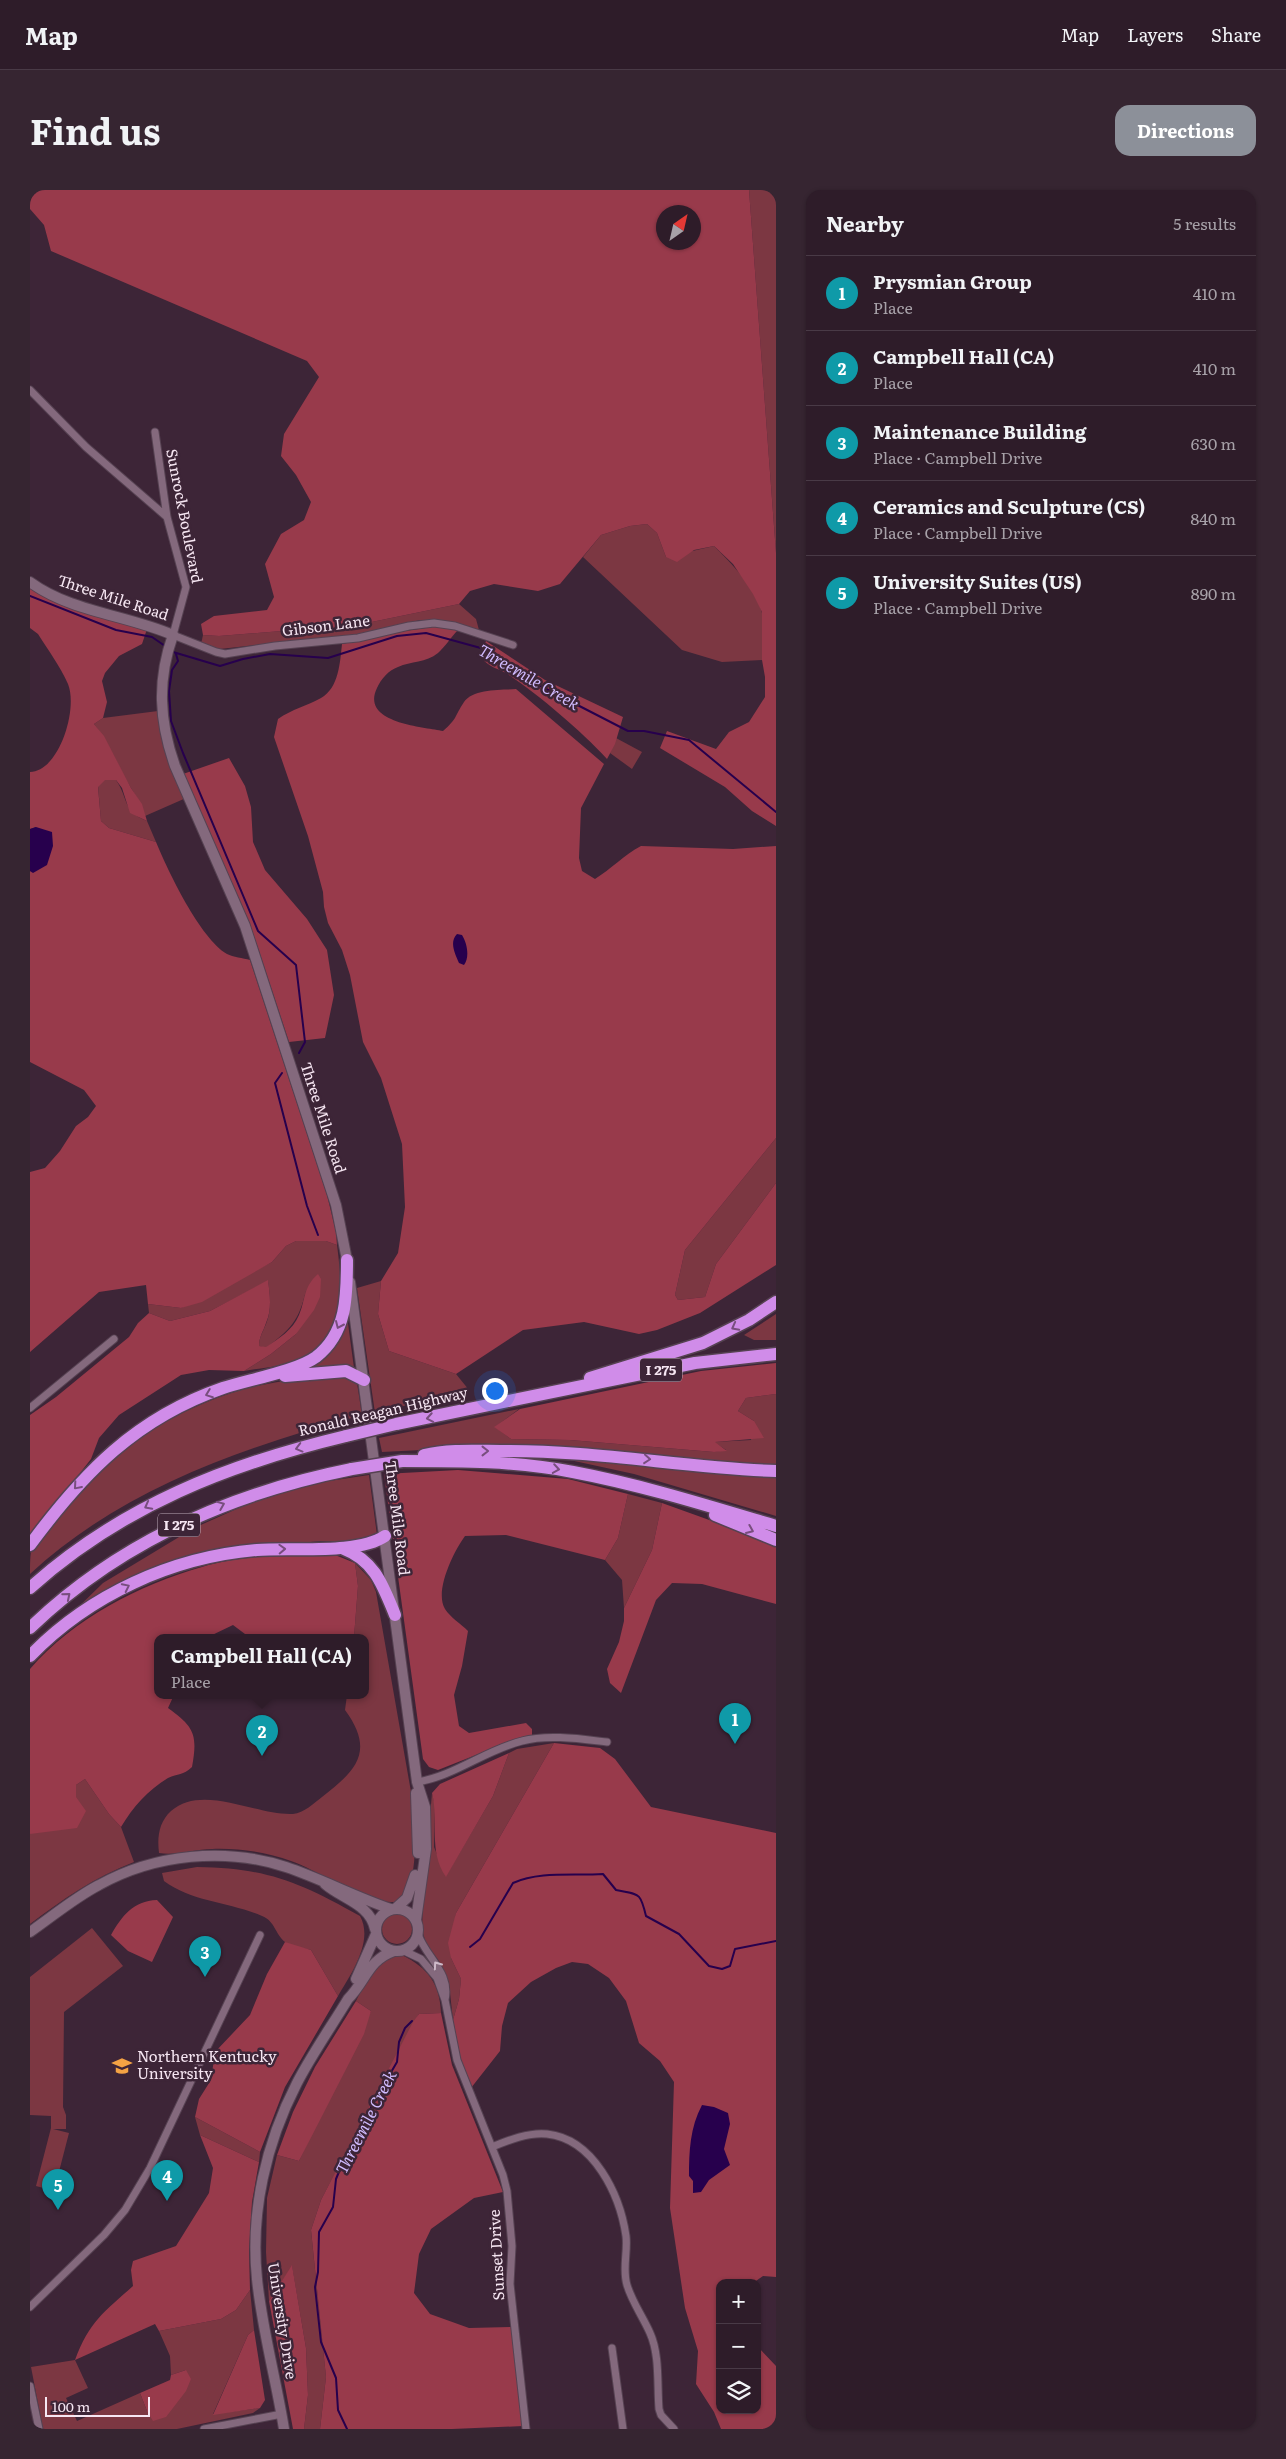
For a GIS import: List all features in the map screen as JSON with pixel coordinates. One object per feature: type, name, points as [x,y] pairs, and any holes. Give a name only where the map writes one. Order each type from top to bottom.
[{"type":"highway","points":[[30,1545],[88,1473],[122,1443],[156,1419],[192,1400],[315,1358],[333,1339],[344,1313],[347,1260]]},
{"type":"highway","points":[[546,1393],[703,1343],[750,1320],[776,1302]]},
{"type":"highway","name":"Ronald Reagan Highway","points":[[30,1588],[61,1562],[96,1537],[167,1496],[204,1479],[263,1458],[396,1424],[546,1393],[695,1363],[776,1354]]},
{"type":"highway","points":[[255,1379],[346,1371],[364,1380]]},
{"type":"highway","points":[[402,1461],[442,1451],[530,1451],[609,1455],[776,1471]]},
{"type":"highway","name":"I 275","points":[[30,1628],[70,1593],[106,1567],[167,1530],[247,1496],[304,1478],[402,1461],[467,1460],[544,1467],[600,1477],[776,1526]]},
{"type":"highway","points":[[657,1492],[776,1540]]},
{"type":"highway","points":[[30,1656],[65,1625],[91,1606],[134,1583],[173,1567],[207,1558],[242,1552],[362,1546],[385,1536]]},
{"type":"highway","points":[[339,1547],[362,1557],[372,1568],[381,1581],[395,1615]]},
{"type":"main road","name":"Three Mile Road","points":[[30,582],[60,598],[144,623],[172,639],[166,658],[161,698],[166,739],[175,766],[245,926],[336,1205],[347,1260],[364,1380],[417,1782],[425,1807],[426,1849],[416,1920]]},
{"type":"main road","name":"Three Mile Road","points":[[394,1909],[407,1898],[415,1877],[419,1848],[417,1782]]},
{"type":"main road","points":[[30,1932],[100,1884],[138,1867],[173,1859],[212,1855],[252,1858],[286,1867],[337,1886],[357,1897],[411,1914],[416,1920],[418,1934],[412,1944],[398,1950],[382,1945],[374,1921],[365,1909],[334,1892],[323,1881]]},
{"type":"main road","points":[[376,1931],[380,1916],[394,1909]]},
{"type":"main road","name":"University Drive","points":[[348,1999],[350,1989],[376,1931]]},
{"type":"main road","name":"University Drive","points":[[284,2429],[257,2279],[256,2231],[261,2190],[268,2158],[285,2108],[301,2076],[348,1999],[357,1990],[374,1962],[384,1954],[398,1950]]},
{"type":"street","points":[[30,390],[86,447],[167,517]]},
{"type":"street","name":"Sunrock Boulevard","points":[[154,432],[167,517],[186,587],[172,639]]},
{"type":"street","name":"Gibson Lane","points":[[172,639],[225,654],[275,646],[358,638],[410,626],[434,623],[455,626],[513,645]]},
{"type":"street","points":[[30,1408],[114,1339]]},
{"type":"street","points":[[417,1782],[444,1776],[523,1741],[544,1738],[607,1742]]},
{"type":"street","name":"Sunset Drive","points":[[418,1934],[427,1953],[441,1971],[447,1991],[445,2000]]},
{"type":"street","points":[[30,2306],[104,2235],[130,2202],[168,2129],[260,1935]]},
{"type":"street","name":"Sunset Drive","points":[[398,1950],[422,1959],[437,1978],[445,2000],[457,2060],[503,2175],[508,2199],[512,2246],[510,2284],[526,2429]]},
{"type":"street","points":[[492,2147],[538,2134],[556,2136],[591,2158],[600,2168],[615,2193],[623,2217],[626,2238],[627,2285],[651,2334],[654,2347],[659,2409],[661,2415],[674,2429]]},
{"type":"street","points":[[612,2348],[623,2429]]},
{"type":"street","points":[[30,2386],[39,2429]]},
{"type":"street","points":[[204,2429],[282,2414]]},
{"type":"shaded area","points":[[30,190],[749,190],[776,553],[776,826],[752,811],[725,787],[660,748],[667,731],[716,749],[729,732],[749,722],[765,697],[765,677],[762,660],[762,612],[753,594],[733,564],[714,546],[694,550],[677,562],[666,557],[657,533],[647,524],[630,526],[601,535],[560,584],[538,591],[494,584],[470,591],[459,604],[357,625],[219,636],[203,635],[201,624],[214,616],[267,610],[274,597],[265,564],[281,534],[304,520],[311,502],[296,475],[281,456],[284,434],[319,377],[307,361],[51,251],[44,225],[30,209]]},
{"type":"shaded area","points":[[749,190],[776,190],[776,553]]},
{"type":"shaded area","points":[[647,524],[657,533],[666,557],[714,546],[735,568],[755,595],[762,613],[762,660],[722,662],[682,650],[583,557],[601,535],[630,526]]},
{"type":"shaded area","points":[[30,586],[147,629],[142,644],[119,656],[105,673],[102,681],[107,702],[103,718],[94,724],[104,736],[131,788],[142,804],[147,821],[130,813],[122,788],[116,780],[105,780],[98,787],[101,821],[109,828],[156,842],[186,903],[206,934],[227,954],[250,960],[327,1195],[336,1232],[337,1245],[326,1241],[296,1241],[286,1246],[272,1262],[202,1302],[181,1308],[148,1304],[146,1285],[99,1292],[30,1352],[30,1172],[45,1168],[60,1151],[76,1126],[88,1117],[96,1106],[84,1090],[30,1062],[30,871],[33,872],[36,827],[30,829],[30,772],[41,769],[58,750],[68,722],[70,695],[68,684],[58,664],[38,634],[30,628]]},
{"type":"shaded area","points":[[459,604],[476,619],[479,630],[444,622],[420,620],[368,633],[220,649],[201,644],[203,635],[219,636],[357,625]]},
{"type":"shaded area","points":[[439,626],[458,630],[441,651],[433,656],[391,670],[377,688],[374,700],[377,709],[385,716],[396,721],[443,731],[454,720],[468,698],[480,692],[516,689],[604,764],[581,808],[579,858],[582,871],[595,879],[641,846],[733,849],[776,846],[776,1138],[685,1250],[675,1295],[678,1300],[705,1297],[716,1264],[776,1183],[776,1265],[700,1313],[657,1330],[639,1334],[584,1322],[523,1330],[456,1374],[389,1351],[378,1314],[381,1281],[398,1253],[405,1207],[402,1144],[381,1078],[363,1042],[350,975],[342,950],[328,923],[323,892],[308,836],[274,737],[278,719],[321,698],[332,688],[337,674],[342,644],[398,632]]},
{"type":"shaded area","points":[[486,641],[545,680],[623,717],[615,744],[607,759],[546,702],[506,673],[485,661],[482,654]]},
{"type":"shaded area","points":[[158,711],[164,745],[186,798],[145,816],[139,801],[105,739],[94,724],[103,718]]},
{"type":"shaded area","points":[[616,738],[642,752],[632,769],[610,753]]},
{"type":"shaded area","points":[[229,758],[245,786],[251,807],[253,842],[265,870],[307,919],[327,950],[334,995],[325,1038],[289,1042],[257,945],[183,774]]},
{"type":"shaded area","points":[[104,780],[116,780],[130,809],[133,813],[147,821],[156,842],[109,828],[101,821],[98,786]]},
{"type":"shaded area","points":[[36,827],[52,832],[53,846],[47,865],[33,873],[30,871],[30,829]]},
{"type":"shaded area","points":[[457,934],[462,935],[466,946],[467,958],[464,965],[459,963],[454,948],[453,941]]},
{"type":"shaded area","points":[[776,1138],[776,1183],[716,1264],[705,1297],[678,1300],[675,1295],[685,1250]]},
{"type":"shaded area","points":[[296,1241],[326,1241],[337,1245],[340,1297],[337,1314],[332,1329],[323,1342],[310,1354],[287,1364],[244,1371],[271,1354],[296,1334],[308,1282],[299,1313],[295,1320],[284,1333],[266,1348],[259,1346],[260,1337],[270,1308],[268,1281],[210,1311],[170,1321],[149,1313],[148,1304],[181,1308],[272,1262],[286,1246]]},
{"type":"shaded area","points":[[318,1274],[321,1279],[320,1297],[314,1310],[296,1334],[271,1354],[244,1371],[209,1370],[181,1375],[119,1415],[99,1438],[91,1459],[30,1537],[30,1415],[56,1397],[129,1337],[138,1323],[149,1313],[170,1321],[210,1311],[268,1280],[270,1307],[259,1346],[266,1347],[285,1334],[293,1325],[299,1315],[307,1288]]},
{"type":"shaded area","points":[[381,1281],[378,1314],[389,1351],[456,1374],[469,1390],[375,1413],[357,1288]]},
{"type":"shaded area","points":[[776,1314],[776,1340],[754,1340],[744,1335]]},
{"type":"shaded area","points":[[347,1316],[354,1368],[298,1369]]},
{"type":"shaded area","points":[[776,1363],[776,1394],[746,1398],[738,1411],[754,1421],[764,1438],[715,1442],[727,1451],[714,1452],[570,1440],[511,1439],[494,1427],[520,1409],[701,1371]]},
{"type":"shaded area","points":[[338,1374],[357,1383],[362,1415],[229,1457],[144,1495],[104,1518],[66,1544],[30,1574],[31,1552],[34,1546],[63,1509],[101,1469],[144,1435],[192,1408],[244,1389]]},
{"type":"shaded area","points":[[776,1394],[776,1465],[754,1465],[520,1445],[382,1452],[379,1438],[519,1409],[495,1427],[511,1439],[570,1440],[714,1452],[726,1450],[714,1442],[751,1440],[754,1421],[738,1411],[746,1398]]},
{"type":"shaded area","points":[[556,1457],[693,1471],[776,1475],[776,1516],[634,1474]]},
{"type":"shaded area","points":[[458,1470],[568,1479],[628,1494],[618,1538],[605,1560],[506,1535],[465,1536],[451,1561],[442,1592],[442,1601],[445,1609],[468,1631],[462,1666],[454,1695],[459,1726],[469,1733],[526,1723],[532,1729],[532,1735],[516,1739],[438,1770],[429,1767],[423,1759],[384,1474]]},
{"type":"shaded area","points":[[369,1475],[377,1535],[360,1542],[320,1541],[223,1551],[171,1563],[64,1621],[103,1583],[194,1528],[261,1498],[329,1481]]},
{"type":"shaded area","points":[[628,1494],[662,1503],[652,1550],[624,1608],[622,1580],[605,1560],[618,1538]]},
{"type":"shaded area","points":[[662,1503],[776,1544],[776,1604],[702,1584],[672,1583],[656,1600],[621,1693],[610,1683],[607,1669],[619,1642],[624,1621],[624,1608],[652,1550]]},
{"type":"shaded area","points":[[293,1553],[335,1555],[355,1563],[358,1586],[354,1634],[245,1634],[233,1625],[214,1634],[154,1634],[154,1699],[172,1699],[168,1708],[189,1726],[194,1739],[192,1767],[183,1773],[168,1778],[154,1788],[136,1806],[121,1827],[109,1814],[85,1779],[76,1785],[76,1797],[86,1811],[77,1828],[30,1834],[30,1669],[66,1635],[108,1606],[178,1574],[235,1560]]},
{"type":"shaded area","points":[[355,1563],[371,1580],[376,1592],[414,1809],[413,1871],[406,1894],[400,1900],[391,1902],[378,1900],[347,1888],[302,1865],[272,1855],[252,1851],[212,1849],[172,1854],[159,1853],[158,1841],[161,1825],[171,1811],[184,1803],[198,1800],[214,1800],[278,1813],[293,1814],[309,1807],[345,1778],[353,1768],[358,1759],[359,1737],[354,1724],[345,1710],[346,1699],[369,1699],[369,1634],[354,1634],[358,1586]]},
{"type":"shaded area","points":[[554,1743],[456,1913],[451,1958],[461,1979],[459,1999],[453,2020],[449,1984],[439,1961],[426,1943],[422,1930],[432,1793],[435,1806],[434,1847],[446,1876],[493,1796],[509,1753],[517,1749]]},
{"type":"shaded area","points":[[554,1743],[600,1748],[615,1759],[651,1807],[776,1833],[776,2277],[716,2279],[716,2414],[761,2414],[761,2350],[776,2366],[776,2429],[721,2429],[714,2412],[696,2384],[698,2351],[685,2308],[670,2208],[674,2082],[660,2061],[639,2043],[626,2001],[609,1978],[588,1964],[572,1962],[556,1968],[531,1982],[508,2003],[502,2026],[500,2051],[471,2088],[461,2062],[453,2020],[459,1999],[461,1979],[451,1958],[448,1943],[456,1913]]},
{"type":"shaded area","points":[[509,1753],[493,1796],[446,1877],[437,1857],[432,1793],[440,1784]]},
{"type":"shaded area","points":[[85,1779],[109,1814],[121,1827],[134,1862],[106,1874],[80,1889],[30,1924],[30,1834],[76,1797],[76,1785]]},
{"type":"shaded area","points":[[197,1867],[243,1870],[282,1879],[319,1894],[360,1916],[364,1926],[363,1946],[354,1968],[338,1996],[311,1950],[285,1942],[266,1918],[250,1911],[199,1898],[164,1881],[162,1873]]},
{"type":"shaded area","points":[[157,1900],[173,1917],[152,1962],[128,1951],[111,1935],[129,1911],[141,1903]]},
{"type":"shaded area","points":[[397,1914],[403,1915],[411,1923],[411,1935],[403,1943],[397,1944],[391,1943],[383,1935],[382,1929],[383,1923],[391,1915]]},
{"type":"shaded area","points":[[92,1928],[123,1966],[64,2012],[63,2107],[66,2115],[66,2129],[53,2129],[69,2133],[54,2191],[36,2186],[51,2128],[51,2116],[30,2115],[30,1977]]},
{"type":"shaded area","points":[[285,1942],[311,1950],[338,1996],[285,2087],[260,2152],[195,2117],[199,2099],[211,2080],[215,2052],[250,2015],[267,1974]]},
{"type":"shaded area","points":[[402,1955],[419,1965],[431,1978],[438,1994],[441,2013],[419,2014],[321,2200],[311,2230],[326,2377],[320,2429],[304,2429],[308,2395],[306,2348],[292,2266],[269,2301],[266,2252],[267,2198],[277,2155],[299,2161],[371,2011],[356,2001],[368,1977],[378,1964],[392,1956]]},
{"type":"shaded area","points":[[356,2001],[371,2011],[364,2034],[299,2161],[277,2155],[293,2112],[315,2067]]},
{"type":"shaded area","points":[[441,2013],[452,2065],[503,2192],[474,2198],[431,2229],[419,2254],[414,2293],[430,2314],[469,2328],[512,2327],[523,2426],[452,2429],[320,2429],[326,2377],[311,2230],[321,2200],[413,2022],[419,2014]]},
{"type":"shaded area","points":[[702,2105],[714,2107],[728,2113],[730,2124],[724,2149],[730,2165],[709,2180],[701,2192],[693,2193],[693,2181],[689,2176],[690,2149],[695,2122]]},
{"type":"shaded area","points":[[195,2117],[260,2152],[259,2162],[200,2135]]},
{"type":"shaded area","points":[[200,2135],[259,2162],[252,2202],[249,2250],[250,2290],[236,2310],[221,2319],[159,2331],[155,2324],[75,2360],[86,2336],[98,2318],[133,2286],[131,2270],[133,2261],[176,2246],[209,2193],[213,2168]]},
{"type":"shaded area","points":[[292,2265],[306,2348],[308,2395],[304,2429],[293,2429],[269,2301]]},
{"type":"shaded area","points":[[250,2290],[254,2330],[248,2335],[213,2414],[260,2408],[253,2413],[177,2429],[43,2429],[31,2367],[75,2360],[88,2388],[66,2398],[77,2421],[140,2393],[147,2411],[186,2370],[171,2375],[170,2356],[159,2331],[221,2319],[236,2310]]},
{"type":"shaded area","points":[[254,2330],[265,2400],[260,2408],[213,2415],[248,2335]]},
{"type":"shaded area","points":[[186,2370],[191,2379],[186,2391],[166,2417],[153,2421],[140,2393],[170,2380],[171,2375]]},
{"type":"waterway","name":"Threemile Creek","points":[[30,596],[116,630],[152,637],[165,646]]},
{"type":"waterway","name":"Threemile Creek","points":[[173,652],[220,666],[270,654],[328,658],[397,636],[426,633],[488,650],[523,677],[628,731],[644,731],[689,740],[776,812]]},
{"type":"waterway","points":[[176,654],[178,661],[172,670],[169,691],[171,721],[258,931],[296,965],[305,1042],[299,1053]]},
{"type":"waterway","points":[[282,1073],[275,1083],[307,1206],[318,1235]]},
{"type":"waterway","name":"Threemile Creek","points":[[470,1947],[480,1939],[513,1883],[545,1875],[603,1874],[616,1890],[637,1895],[642,1902],[646,1916],[679,1934],[709,1966],[722,1969],[730,1966],[735,1949],[776,1941]]},
{"type":"waterway","name":"Threemile Creek","points":[[347,2429],[338,2410],[336,2378],[321,2342],[315,2287],[318,2272],[319,2232],[333,2207],[336,2179],[343,2162],[397,2062],[399,2042],[405,2028],[412,2021]]},
{"type":"place","name":"Prysmian Group","points":[[735,1744]]},
{"type":"place","name":"Campbell Hall (CA)","points":[[262,1756]]},
{"type":"place","name":"Maintenance Building","points":[[205,1977]]},
{"type":"place","name":"Northern Kentucky University","points":[[122,2066]]},
{"type":"place","name":"Ceramics and Sculpture (CS)","points":[[167,2201]]},
{"type":"place","name":"University Suites (US)","points":[[58,2210]]}]
